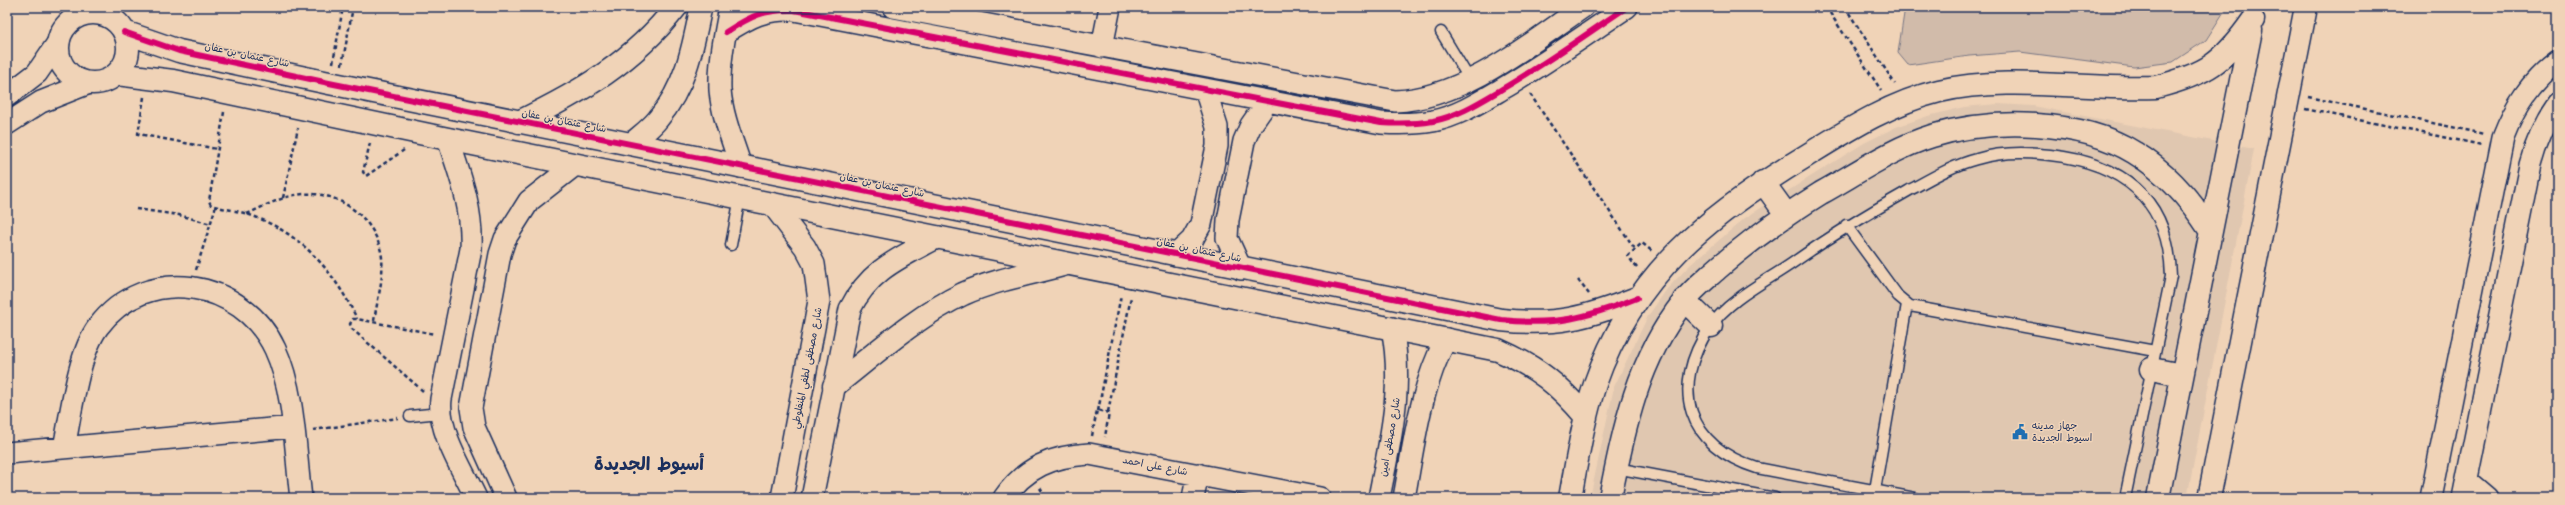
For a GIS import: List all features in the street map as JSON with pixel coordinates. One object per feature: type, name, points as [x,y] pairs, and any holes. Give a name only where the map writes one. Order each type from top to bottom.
[{"type":"street","points":[[62,7],[61,35],[58,50],[64,68],[71,76],[89,83]]},
{"type":"street","points":[[519,122],[571,97],[605,75],[637,50],[676,7]]},
{"type":"street","points":[[632,144],[658,119],[684,76],[692,53],[701,7]]},
{"type":"street","points":[[730,7],[720,68],[720,90],[724,112],[741,167]]},
{"type":"street","points":[[892,7],[947,13],[1102,47],[1381,100],[1409,101],[1441,94],[1470,80],[1530,44],[1583,7]]},
{"type":"street","points":[[1102,47],[1110,7]]},
{"type":"street","points":[[726,32],[753,15],[766,11],[794,10],[1381,123],[1409,124],[1434,121],[1457,113],[1520,78],[1627,7]]},
{"type":"street","points":[[2210,498],[2306,7]]},
{"type":"street","points":[[7,96],[37,73],[61,35],[78,17],[87,14],[107,16],[114,20],[128,50],[123,67],[117,74],[109,80],[89,83],[41,102],[7,124]]},
{"type":"street","points":[[1570,498],[1586,417],[1606,355],[1620,325],[1637,298],[1666,262],[1688,240],[1713,218],[1763,182],[1862,122],[1899,104],[1940,91],[1975,86],[2156,87],[2184,80],[2210,67],[2232,50],[2254,14]]},
{"type":"street","points":[[2158,498],[2254,14]]},
{"type":"street","name":"شارع عثمان بن عفان","points":[[114,20],[179,51],[1241,269],[1501,320],[1534,324],[1569,320],[1602,312],[1637,298]]},
{"type":"street","points":[[2431,498],[2502,143],[2521,99],[2535,82],[2558,61]]},
{"type":"street","points":[[117,74],[147,76],[448,139],[1498,350],[1524,361],[1547,376],[1568,395],[1586,417]]},
{"type":"street","points":[[1176,255],[1192,240],[1201,224],[1217,146],[1217,127],[1205,89]]},
{"type":"street","points":[[1409,101],[1409,124]]},
{"type":"street","points":[[1241,269],[1227,238],[1228,220],[1244,141],[1251,125],[1268,102]]},
{"type":"street","points":[[2487,498],[2465,489],[2535,143],[2545,122],[2558,104]]},
{"type":"street","points":[[454,108],[448,139],[464,186],[472,233],[471,249],[440,410],[444,428],[476,498]]},
{"type":"street","points":[[1610,498],[1621,437],[1640,379],[1660,338],[1684,300],[1733,255],[1786,214],[1889,154],[1931,136],[1976,127],[2022,125],[2081,132],[2110,140],[2134,152],[2177,186],[2195,207],[2210,230]]},
{"type":"street","points":[[506,498],[478,436],[471,408],[499,261],[505,239],[520,213],[529,201],[576,164]]},
{"type":"street","points":[[1763,182],[1786,214]]},
{"type":"street","points":[[827,215],[833,185]]},
{"type":"street","name":"شارع مصطفى لطفي المنفلوطي","points":[[772,204],[805,246],[814,264],[819,301],[782,498]]},
{"type":"street","points":[[812,498],[850,310],[858,294],[882,268],[938,237]]},
{"type":"street","points":[[834,386],[920,319],[941,306],[987,285],[1068,264]]},
{"type":"street","points":[[64,448],[85,351],[97,327],[116,307],[139,293],[164,286],[191,286],[217,294],[240,308],[259,326],[274,348],[284,372],[301,498]]},
{"type":"street","points":[[1684,300],[1711,326]]},
{"type":"street","points":[[2467,320],[2497,326]]},
{"type":"street","name":"شارع مصطفى امين","points":[[1379,498],[1398,392],[1396,350],[1392,328]]},
{"type":"street","points":[[1404,498],[1424,396],[1437,357],[1446,339]]},
{"type":"street","points":[[2153,360],[2182,375]]},
{"type":"street","points":[[7,453],[293,430]]},
{"type":"street","name":"شارع على احمد","points":[[1004,498],[1012,487],[1029,471],[1048,461],[1068,455],[1096,454],[1320,498]]},
{"type":"street","points":[[1194,498],[1198,474]]},
{"type":"lane","points":[[1441,32],[1470,80]]},
{"type":"lane","points":[[1915,498],[1757,468],[1736,462],[1718,450],[1698,427],[1688,406],[1688,380],[1692,362],[1711,326],[1732,305],[1846,225],[1941,173],[1978,158],[2013,153],[2044,154],[2076,158],[2102,165],[2130,181],[2149,205],[2167,241],[2170,276],[2125,498]]},
{"type":"lane","points":[[731,245],[740,197]]},
{"type":"lane","points":[[1846,225],[1898,296],[1907,304],[1916,308],[2153,360]]},
{"type":"lane","points":[[1875,490],[1907,304]]},
{"type":"lane","points":[[410,416],[440,410]]},
{"type":"lane","points":[[1616,468],[1775,498]]},
{"type":"path","points":[[334,84],[343,7]]},
{"type":"path","points":[[334,84],[353,7]]},
{"type":"path","points":[[1826,7],[1899,104]]},
{"type":"path","points":[[1845,7],[1899,104]]},
{"type":"path","points":[[147,76],[138,134],[217,149]]},
{"type":"path","points":[[1520,78],[1635,249]]},
{"type":"path","points":[[227,92],[209,201],[216,206],[247,214],[271,224],[294,237],[314,254],[335,278],[357,319]]},
{"type":"path","points":[[2288,99],[2502,143]]},
{"type":"path","points":[[2288,99],[2502,143]]},
{"type":"path","points":[[283,198],[303,108]]},
{"type":"path","points":[[374,123],[363,172],[366,176],[426,134]]},
{"type":"path","points":[[247,214],[283,198],[305,194],[326,196],[346,204],[363,218],[375,236],[382,257],[381,279],[374,321]]},
{"type":"path","points":[[191,286],[216,206]]},
{"type":"path","points":[[136,209],[179,215],[210,224]]},
{"type":"path","points":[[1096,454],[1096,411],[1098,411],[1130,276]]},
{"type":"path","points":[[1096,454],[1108,412],[1130,276]]},
{"type":"path","points":[[440,410],[352,329],[350,324],[353,319],[374,321],[453,337]]},
{"type":"path","points":[[1098,411],[1108,412]]},
{"type":"path","points":[[293,430],[410,416]]},
{"type":"shaded area","points":[[1905,7],[2227,7],[2206,40],[2173,62],[2134,67],[2020,52],[1969,56],[1908,65],[1898,53]]},
{"type":"shaded area","points":[[1998,104],[2033,106],[2254,149],[2187,498],[1590,498],[1614,387],[1648,316],[1667,289],[1690,265],[1745,218],[1864,143],[1896,127],[1928,116],[1964,107]]},
{"type":"cycle path","points":[[726,32],[743,22],[766,12],[794,10],[1381,123],[1407,124],[1442,119],[1477,104],[1534,70],[1627,7]]},
{"type":"cycle path","points":[[124,32],[179,51],[329,83],[1501,320],[1538,322],[1570,319],[1602,311],[1637,298]]},
{"type":"place","name":"جهاز مدينه اسيوط الجديدة","points":[[2020,432]]},
{"type":"district","name":"أسيوط الجديدة","points":[[649,465]]}]
